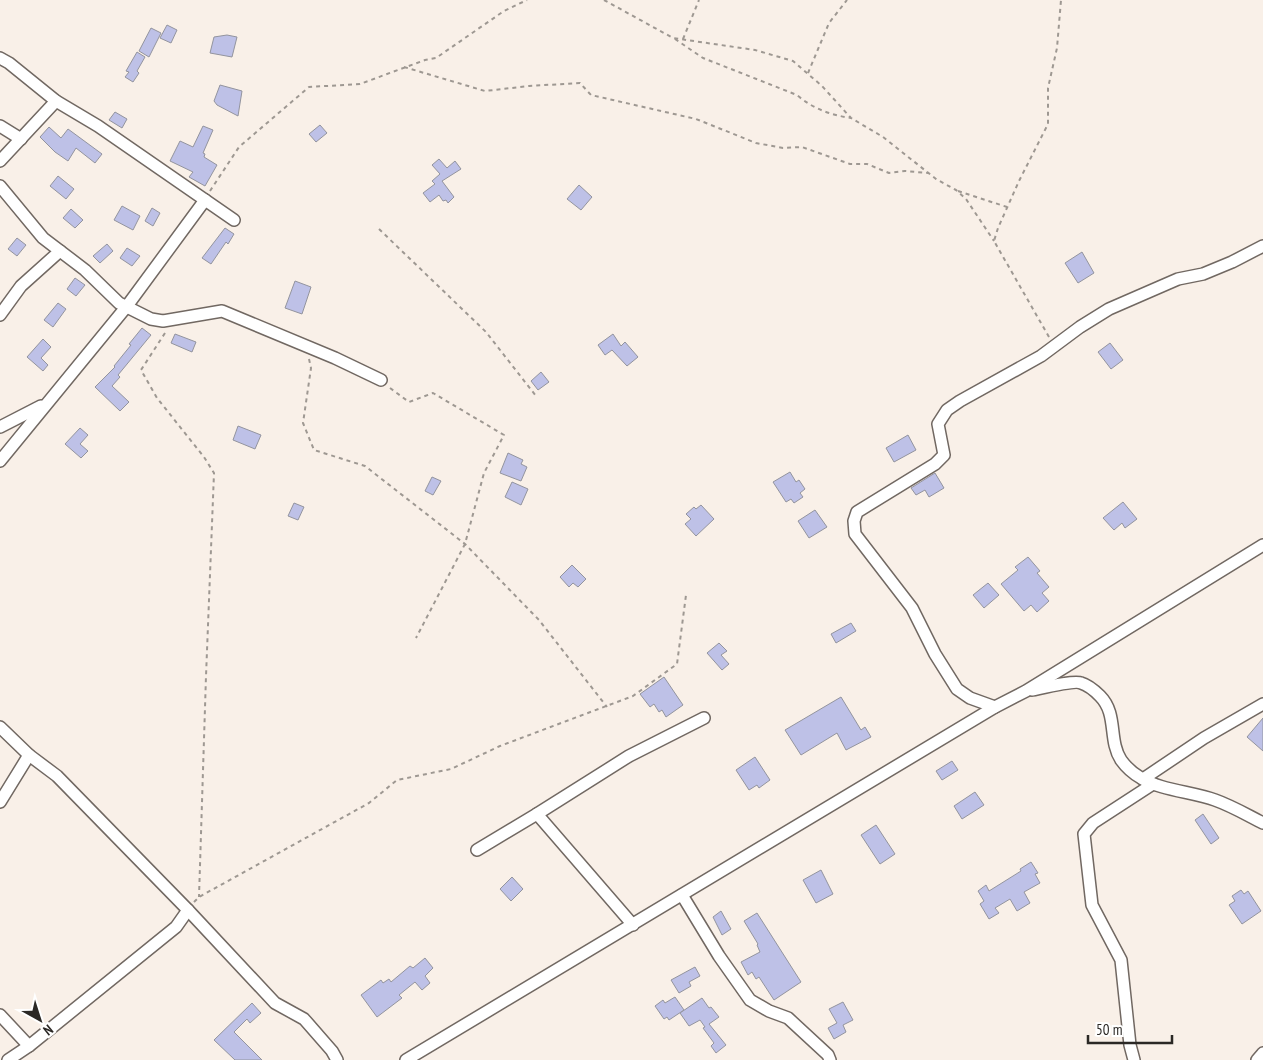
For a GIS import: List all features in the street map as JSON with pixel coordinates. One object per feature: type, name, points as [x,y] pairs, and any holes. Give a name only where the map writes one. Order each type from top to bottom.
[{"type":"street","points":[[0,58],[9,63],[56,101],[98,126],[234,220]]},
{"type":"street","points":[[0,161],[56,101]]},
{"type":"street","points":[[0,126],[21,139]]},
{"type":"street","points":[[0,186],[43,238],[85,270],[119,303],[162,321],[222,311],[381,380]]},
{"type":"street","points":[[0,461],[127,306],[205,200]]},
{"type":"street","points":[[995,707],[970,698],[957,689],[912,608],[855,534],[854,521],[857,512],[935,464],[944,455],[938,424],[947,410],[960,401],[1041,356],[1054,345],[1109,309],[1178,279],[1203,274],[1263,246]]},
{"type":"street","points":[[0,315],[21,286],[60,251]]},
{"type":"street","points":[[0,427],[46,403]]},
{"type":"street","points":[[406,1060],[995,707],[1026,691],[1263,545]]},
{"type":"street","points":[[1026,691],[1080,682],[1095,690],[1105,701],[1111,712],[1115,741],[1121,760],[1148,782],[1214,800],[1235,808],[1263,824]]},
{"type":"street","points":[[1134,1060],[1130,1045],[1121,960],[1092,905],[1084,834],[1093,823],[1204,738],[1263,704]]},
{"type":"street","points":[[477,850],[629,756],[704,718]]},
{"type":"street","points":[[0,727],[29,755],[57,776],[188,910],[275,1003],[304,1019],[332,1051],[337,1060]]},
{"type":"street","points":[[0,802],[29,755]]},
{"type":"street","points":[[536,814],[633,925]]},
{"type":"street","points":[[682,895],[719,956],[750,1000],[769,1011],[788,1018],[830,1060]]},
{"type":"street","points":[[8,1060],[29,1046],[176,927],[188,910]]},
{"type":"street","points":[[0,1015],[29,1046]]},
{"type":"street","points":[[1257,1060],[1263,1053]]},
{"type":"path","points":[[205,200],[240,147],[309,87],[360,84],[404,67],[436,58],[504,11],[527,0]]},
{"type":"path","points":[[604,0],[673,38],[703,58],[797,95],[808,104],[834,116],[851,118]]},
{"type":"path","points":[[683,40],[699,0]]},
{"type":"path","points":[[808,74],[829,23],[847,0]]},
{"type":"path","points":[[994,241],[1007,207],[1048,124],[1048,88],[1057,48],[1062,0]]},
{"type":"path","points":[[673,38],[755,50],[793,61],[822,86],[851,118],[883,137],[936,179],[974,198],[1007,207]]},
{"type":"path","points":[[404,67],[485,91],[580,83],[591,95],[696,119],[756,142],[783,148],[802,147],[850,164],[868,164],[889,173],[928,173]]},
{"type":"path","points":[[956,190],[966,199],[994,241],[1054,345]]},
{"type":"path","points":[[379,229],[486,332],[536,396]]},
{"type":"path","points":[[174,319],[141,370],[157,398],[204,457],[214,473],[199,897]]},
{"type":"path","points":[[307,347],[311,368],[303,423],[314,450],[365,466],[465,544],[539,620],[607,706]]},
{"type":"path","points":[[381,380],[409,402],[433,393],[504,435],[484,473],[465,544],[416,638]]},
{"type":"path","points":[[188,910],[199,897],[369,803],[396,780],[451,769],[500,746],[633,696],[677,664],[686,595]]},
{"type":"building","points":[[167,25],[177,30],[171,43],[160,38]]},
{"type":"building","points":[[151,28],[161,33],[149,57],[139,51]]},
{"type":"building","points":[[227,35],[237,37],[232,57],[210,53],[214,37]]},
{"type":"building","points":[[137,52],[145,57],[137,71],[139,73],[133,82],[125,77],[129,72],[126,71]]},
{"type":"building","points":[[220,85],[242,91],[238,116],[217,105],[214,101]]},
{"type":"building","points":[[115,112],[127,119],[122,128],[109,120]]},
{"type":"building","points":[[320,125],[327,133],[316,142],[309,134]]},
{"type":"building","points":[[203,126],[213,130],[203,153],[205,154],[204,157],[217,165],[205,186],[189,177],[193,172],[170,161],[180,141],[193,147]]},
{"type":"building","points":[[49,127],[61,138],[68,129],[102,154],[95,163],[76,148],[68,161],[55,152],[40,137]]},
{"type":"building","points":[[439,159],[447,168],[455,161],[461,169],[442,181],[454,197],[448,203],[446,200],[443,201],[439,195],[430,202],[423,193],[435,184],[432,181],[440,174],[432,165]]},
{"type":"building","points":[[58,176],[74,189],[66,199],[50,186]]},
{"type":"building","points":[[579,185],[592,197],[581,210],[567,199]]},
{"type":"building","points":[[122,206],[140,216],[133,230],[114,220]]},
{"type":"building","points":[[152,208],[160,213],[153,226],[145,221]]},
{"type":"building","points":[[71,209],[83,220],[75,228],[63,218]]},
{"type":"building","points":[[225,228],[234,234],[211,264],[202,258]]},
{"type":"building","points":[[17,238],[26,245],[17,256],[8,249]]},
{"type":"building","points":[[107,244],[113,251],[100,263],[93,256]]},
{"type":"building","points":[[127,248],[140,256],[132,266],[120,258]]},
{"type":"building","points":[[1082,252],[1094,273],[1078,283],[1065,263]]},
{"type":"building","points":[[75,278],[85,285],[76,296],[67,289]]},
{"type":"building","points":[[295,281],[311,287],[302,314],[285,308]]},
{"type":"building","points":[[58,303],[66,309],[53,327],[44,320]]},
{"type":"building","points":[[142,328],[151,335],[118,375],[120,377],[112,386],[129,402],[120,411],[95,387],[115,367],[131,345],[129,344]]},
{"type":"building","points":[[175,334],[196,342],[192,352],[171,343]]},
{"type":"building","points":[[613,334],[621,346],[625,342],[638,357],[627,366],[612,350],[605,355],[598,345]]},
{"type":"building","points":[[43,339],[51,347],[41,358],[48,365],[43,371],[27,357]]},
{"type":"building","points":[[1110,343],[1123,360],[1111,369],[1098,352]]},
{"type":"building","points":[[541,372],[549,382],[538,390],[531,381]]},
{"type":"building","points":[[238,426],[261,435],[255,449],[233,440]]},
{"type":"building","points":[[80,428],[88,435],[80,444],[88,451],[81,458],[65,444]]},
{"type":"building","points":[[908,435],[916,450],[894,462],[886,448]]},
{"type":"building","points":[[508,453],[523,460],[521,464],[527,467],[521,481],[500,473]]},
{"type":"building","points":[[790,472],[796,482],[799,480],[805,489],[800,493],[803,497],[794,503],[791,499],[786,502],[773,482]]},
{"type":"building","points":[[935,473],[944,488],[929,497],[925,490],[916,495],[911,488]]},
{"type":"building","points":[[432,477],[441,481],[433,495],[425,491]]},
{"type":"building","points":[[512,482],[528,489],[521,505],[505,497]]},
{"type":"building","points":[[1123,502],[1137,519],[1125,528],[1122,523],[1114,530],[1103,518]]},
{"type":"building","points":[[294,503],[304,507],[298,520],[288,516]]},
{"type":"building","points":[[701,505],[714,519],[696,536],[685,524],[691,519],[686,514],[694,507],[696,509]]},
{"type":"building","points":[[815,510],[827,527],[809,538],[798,521]]},
{"type":"building","points":[[1028,557],[1040,571],[1037,573],[1049,587],[1042,593],[1049,601],[1037,612],[1031,605],[1024,611],[1001,584],[1018,570],[1015,567]]},
{"type":"building","points":[[572,565],[586,579],[578,587],[573,583],[569,587],[560,577]]},
{"type":"building","points":[[988,583],[999,595],[984,608],[973,595]]},
{"type":"building","points":[[851,623],[856,631],[836,643],[831,634]]},
{"type":"building","points":[[719,643],[727,651],[721,655],[729,664],[722,670],[707,653]]},
{"type":"building","points":[[664,677],[683,705],[666,717],[662,710],[659,712],[654,704],[650,707],[640,694]]},
{"type":"building","points":[[841,697],[861,730],[865,727],[871,737],[846,750],[837,733],[801,755],[785,730]]},
{"type":"building","points":[[1263,718],[1263,751],[1247,737]]},
{"type":"building","points":[[755,757],[770,780],[759,788],[757,785],[749,790],[736,770]]},
{"type":"building","points":[[952,761],[958,770],[942,780],[936,771]]},
{"type":"building","points":[[975,792],[984,805],[962,819],[954,806]]},
{"type":"building","points":[[1203,814],[1219,838],[1211,844],[1195,820]]},
{"type":"building","points":[[876,825],[895,854],[880,864],[861,835]]},
{"type":"building","points":[[1031,862],[1038,873],[1035,874],[1040,883],[1024,892],[1030,903],[1017,911],[1010,899],[995,908],[999,913],[989,919],[980,904],[984,901],[978,891],[986,885],[989,891],[1021,871],[1020,869]]},
{"type":"building","points":[[821,870],[833,894],[816,903],[803,880]]},
{"type":"building","points":[[512,877],[523,889],[511,901],[500,889]]},
{"type":"building","points":[[1241,890],[1244,894],[1248,891],[1261,911],[1242,924],[1229,905],[1235,901],[1232,896]]},
{"type":"building","points":[[721,911],[731,929],[722,935],[713,917]]},
{"type":"building","points":[[757,913],[801,982],[774,1000],[759,977],[756,979],[752,972],[748,975],[741,962],[760,952],[758,944],[744,921]]},
{"type":"building","points":[[425,958],[433,968],[425,976],[430,983],[422,990],[415,982],[399,995],[402,998],[377,1017],[361,995],[381,980],[383,983],[389,979],[391,982],[410,966],[413,968]]},
{"type":"building","points":[[695,967],[700,976],[689,982],[691,986],[679,993],[671,980]]},
{"type":"building","points":[[675,997],[684,1010],[669,1020],[667,1017],[664,1019],[655,1006],[663,1000],[665,1003]]},
{"type":"building","points":[[702,998],[719,1017],[709,1024],[726,1045],[716,1053],[711,1046],[714,1043],[703,1028],[705,1027],[700,1020],[689,1026],[680,1013]]},
{"type":"building","points":[[843,1002],[853,1020],[843,1025],[846,1032],[834,1039],[828,1028],[837,1023],[829,1009]]},
{"type":"building","points":[[252,1003],[261,1013],[250,1023],[247,1019],[234,1032],[262,1060],[235,1060],[214,1040]]}]
